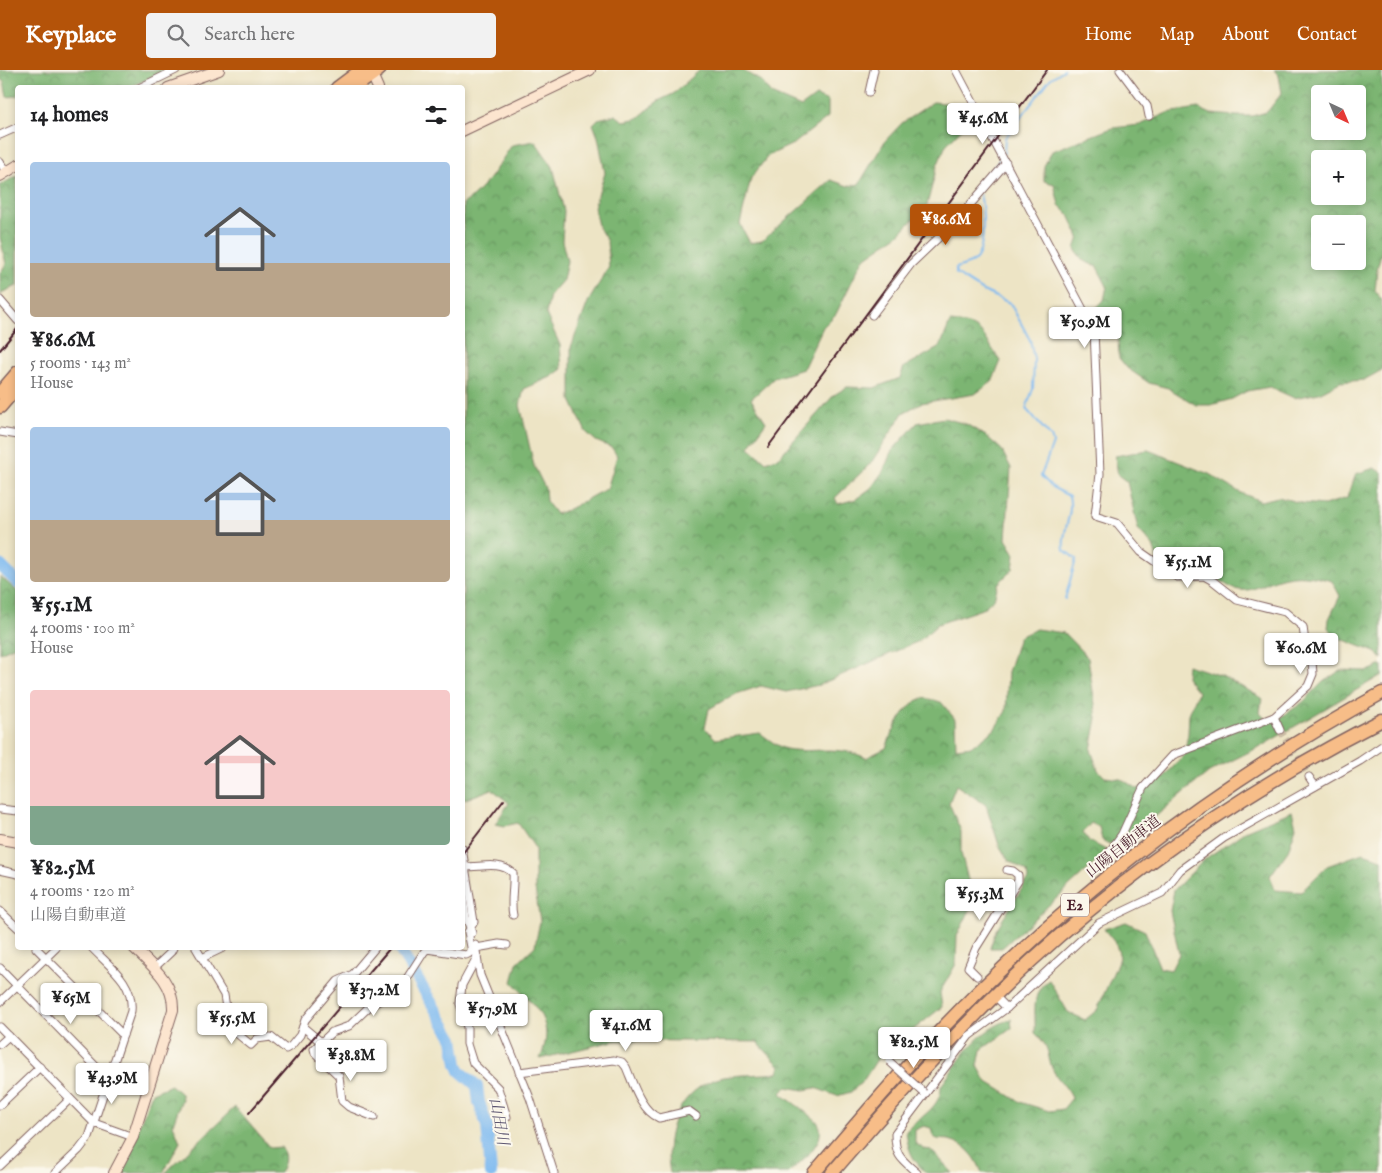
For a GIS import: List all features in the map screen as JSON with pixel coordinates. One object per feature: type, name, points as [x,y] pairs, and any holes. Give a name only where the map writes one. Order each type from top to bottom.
[{"type":"highway","points":[[343,85],[371,71]]},
{"type":"highway","points":[[357,85],[371,71]]},
{"type":"highway","points":[[0,393],[15,376]]},
{"type":"highway","points":[[0,407],[15,390]]},
{"type":"highway","name":"山陽自動車道","points":[[814,1173],[946,1025],[986,985],[1069,910],[1162,835],[1211,799],[1310,734],[1382,693]]},
{"type":"highway","name":"山陽自動車道","points":[[832,1173],[907,1088],[989,1002],[1078,921],[1125,883],[1221,814],[1272,782],[1382,720]]},
{"type":"street","points":[[145,85],[176,70]]},
{"type":"street","points":[[176,85],[219,70]]},
{"type":"street","points":[[465,130],[590,70]]},
{"type":"street","points":[[869,92],[874,70]]},
{"type":"street","points":[[956,70],[1094,330],[1100,474],[1095,516],[1117,523],[1141,552],[1177,577],[1204,576],[1213,580],[1237,600],[1285,612],[1303,627],[1306,650],[1312,661],[1313,674],[1308,686],[1274,717],[1173,756],[1143,788],[1122,834],[1105,858]]},
{"type":"street","points":[[1120,70],[1147,106],[1150,116]]},
{"type":"street","points":[[371,71],[377,85]]},
{"type":"street","points":[[0,135],[15,128]]},
{"type":"street","points":[[0,162],[3,174],[15,167]]},
{"type":"street","points":[[872,315],[911,264],[957,220],[1006,163]]},
{"type":"street","points":[[0,300],[15,318]]},
{"type":"street","points":[[0,432],[15,434]]},
{"type":"street","points":[[1274,717],[1280,730]]},
{"type":"street","points":[[917,1173],[902,1162],[895,1148],[895,1134],[969,1036],[1007,1008],[1100,923],[1162,894],[1180,870],[1224,838],[1360,761],[1382,746]]},
{"type":"street","points":[[1309,777],[1315,786]]},
{"type":"street","points":[[0,809],[15,812]]},
{"type":"street","points":[[0,839],[15,842]]},
{"type":"street","points":[[436,950],[470,954],[472,952],[468,932],[471,930],[474,922],[465,867],[498,865],[505,866],[513,873],[514,893],[510,905],[513,915]]},
{"type":"street","points":[[0,870],[15,873]]},
{"type":"street","points":[[977,976],[968,967],[976,948],[1018,881],[1018,875],[1014,871],[1007,870]]},
{"type":"street","points":[[465,905],[476,948],[480,976],[519,1072],[554,1173]]},
{"type":"street","points":[[0,911],[15,925]]},
{"type":"street","points":[[476,948],[499,944],[507,945]]},
{"type":"street","points":[[38,950],[124,1035]]},
{"type":"street","points":[[0,1002],[54,950]]},
{"type":"street","points":[[55,1173],[79,1150],[89,1137],[131,1011],[133,999],[130,990],[94,950]]},
{"type":"street","points":[[114,1173],[133,1137],[173,1010],[171,989],[136,950]]},
{"type":"street","points":[[154,968],[172,950]]},
{"type":"street","points":[[197,950],[224,995],[229,1027],[251,1045],[257,1039],[271,1037],[286,1048],[291,1046],[300,1035],[305,1020],[338,981],[354,974],[373,950]]},
{"type":"street","points":[[202,958],[219,950]]},
{"type":"street","points":[[374,1116],[349,1107],[342,1102],[339,1076],[314,1049],[332,1032],[348,1026],[371,1005],[395,992],[426,950]]},
{"type":"street","points":[[477,956],[462,986],[459,997],[467,1026],[467,1044],[477,1068],[498,1088],[507,1117]]},
{"type":"street","points":[[0,968],[109,1080]]},
{"type":"street","points":[[999,1000],[1007,1008]]},
{"type":"street","points":[[0,1026],[94,1123],[133,1137]]},
{"type":"street","points":[[303,1027],[321,1042]]},
{"type":"street","points":[[0,1044],[9,1036]]},
{"type":"street","points":[[519,1072],[614,1060],[622,1062],[626,1066],[644,1104],[655,1117],[659,1118],[689,1112],[696,1116]]},
{"type":"street","points":[[889,1061],[925,1094]]},
{"type":"street","points":[[0,1105],[40,1067]]},
{"type":"street","points":[[0,1166],[70,1099]]},
{"type":"green space","points":[[0,70],[168,70],[134,85],[15,85],[15,96],[7,97],[4,82],[0,79]]},
{"type":"green space","points":[[700,70],[742,70],[761,81],[771,94],[801,107],[816,96],[828,101],[828,117],[795,143],[768,156],[751,178],[740,224],[750,243],[762,241],[831,180],[848,186],[859,184],[885,141],[902,123],[933,102],[955,104],[971,119],[946,145],[937,166],[927,205],[899,234],[863,259],[836,314],[823,327],[803,369],[774,378],[751,399],[766,422],[749,447],[766,462],[779,457],[834,395],[847,387],[874,388],[900,378],[904,367],[940,347],[950,322],[971,326],[982,333],[1001,361],[992,382],[975,394],[921,403],[903,413],[871,463],[835,498],[838,504],[856,499],[871,488],[884,470],[891,452],[917,423],[944,418],[966,424],[986,436],[1001,449],[1011,468],[1006,539],[1015,554],[1013,569],[998,584],[994,599],[982,609],[938,624],[919,641],[819,685],[786,692],[761,686],[733,695],[709,709],[705,728],[716,739],[760,733],[786,749],[845,751],[866,758],[886,748],[904,713],[915,702],[925,698],[941,702],[955,719],[956,748],[972,746],[994,730],[1006,711],[1008,672],[1019,637],[1036,629],[1064,633],[1088,658],[1097,718],[1091,750],[1098,770],[1105,777],[1121,779],[1138,789],[1164,777],[1184,755],[1189,714],[1198,692],[1186,677],[1187,665],[1222,676],[1262,698],[1260,713],[1269,723],[1303,702],[1323,682],[1341,670],[1368,671],[1382,665],[1382,675],[1265,744],[1209,772],[1126,841],[1109,844],[1102,840],[1099,827],[1091,823],[1083,832],[1089,841],[1106,850],[1094,864],[1002,948],[990,948],[996,930],[1028,879],[1027,872],[1008,860],[999,845],[986,805],[956,785],[949,803],[961,831],[961,853],[971,891],[971,908],[957,936],[956,964],[940,992],[942,1007],[878,1058],[863,1081],[851,1092],[837,1096],[815,1088],[804,1090],[786,1087],[781,1093],[816,1120],[820,1130],[820,1137],[811,1151],[788,1173],[670,1173],[668,1158],[672,1127],[677,1113],[695,1090],[708,1082],[724,1077],[778,1073],[780,1066],[757,1042],[617,1040],[540,1059],[546,1035],[545,1025],[536,1008],[512,982],[517,963],[535,946],[540,921],[535,889],[535,848],[518,823],[505,826],[495,824],[509,803],[492,789],[465,799],[465,203],[484,185],[512,145],[535,141],[553,167],[564,211],[562,241],[567,261],[563,280],[550,295],[546,314],[560,345],[562,369],[551,377],[524,389],[520,405],[534,466],[545,488],[546,501],[556,514],[607,489],[617,456],[612,448],[596,441],[586,432],[571,400],[571,347],[588,302],[609,267],[607,241],[598,226],[594,207],[605,173],[598,137],[593,124],[598,119],[615,115],[624,121],[638,118],[658,101],[673,94]]},
{"type":"green space","points":[[1274,70],[1382,70],[1382,250],[1377,270],[1375,291],[1382,300],[1382,370],[1364,380],[1340,382],[1319,393],[1294,398],[1270,387],[1247,391],[1232,399],[1211,405],[1196,405],[1168,388],[1149,383],[1127,368],[1119,358],[1118,340],[1110,324],[1095,315],[1094,310],[1104,300],[1107,286],[1097,267],[1082,260],[1075,249],[1079,237],[1069,215],[1059,205],[1054,184],[1044,181],[1044,166],[1052,151],[1112,128],[1140,125],[1167,113],[1198,108],[1211,114],[1252,116],[1267,112],[1282,93],[1279,76]]},
{"type":"green space","points":[[15,177],[15,287],[3,292],[0,296],[0,273],[6,264],[0,237],[0,185]]},
{"type":"green space","points":[[1148,450],[1209,474],[1241,493],[1261,501],[1278,497],[1301,503],[1324,505],[1347,498],[1356,474],[1374,468],[1382,472],[1382,659],[1377,653],[1339,638],[1328,628],[1329,619],[1340,596],[1332,581],[1292,576],[1254,588],[1240,590],[1226,585],[1207,568],[1187,568],[1166,564],[1157,557],[1153,546],[1138,529],[1127,482],[1118,475],[1115,456]]},
{"type":"green space","points":[[0,576],[15,589],[15,646],[0,653]]},
{"type":"green space","points":[[1292,811],[1296,827],[1288,851],[1270,876],[1275,890],[1301,892],[1327,866],[1363,853],[1382,859],[1382,1173],[982,1173],[974,1157],[966,1148],[949,1140],[936,1139],[931,1128],[924,1126],[915,1130],[915,1143],[924,1149],[931,1150],[953,1173],[926,1173],[912,1154],[906,1131],[933,1106],[940,1094],[941,1086],[963,1055],[979,1038],[988,1030],[1011,1019],[1012,1028],[981,1050],[978,1066],[986,1081],[1020,1102],[1049,1111],[1063,1109],[1072,1098],[1051,1066],[1047,1048],[1035,1033],[1035,1004],[1039,990],[1049,980],[1068,1012],[1085,1020],[1097,1010],[1120,957],[1116,944],[1104,929],[1126,922],[1145,931],[1160,968],[1171,970],[1179,954],[1170,911],[1174,890],[1205,859],[1247,830]]},
{"type":"green space","points":[[171,1085],[181,1094],[182,1099],[173,1124],[180,1142],[163,1173],[120,1173],[152,1093]]},
{"type":"green space","points":[[235,1107],[270,1148],[281,1147],[285,1160],[280,1173],[165,1173]]},
{"type":"waterway","points":[[1004,153],[1005,138],[1051,78],[1064,70]]},
{"type":"waterway","points":[[978,189],[1000,159]]},
{"type":"waterway","points":[[980,195],[983,219],[981,248],[974,261],[956,268],[956,274],[983,291],[1010,303],[1030,340],[1034,359],[1033,389],[1026,409],[1051,437],[1053,443],[1041,476],[1052,487],[1069,496],[1070,503],[1064,537],[1064,550],[1076,559],[1065,599]]},
{"type":"waterway","name":"山田川","points":[[0,565],[15,580]]},
{"type":"waterway","name":"山田川","points":[[400,950],[453,1039],[460,1071],[477,1086],[479,1102],[487,1126],[491,1173]]},
{"type":"tunnel","points":[[1280,730],[1309,777]]},
{"type":"railway","points":[[768,447],[1047,70]]},
{"type":"railway","points":[[0,350],[15,332]]},
{"type":"railway","points":[[465,850],[504,800]]},
{"type":"railway","points":[[249,1113],[388,950]]}]
